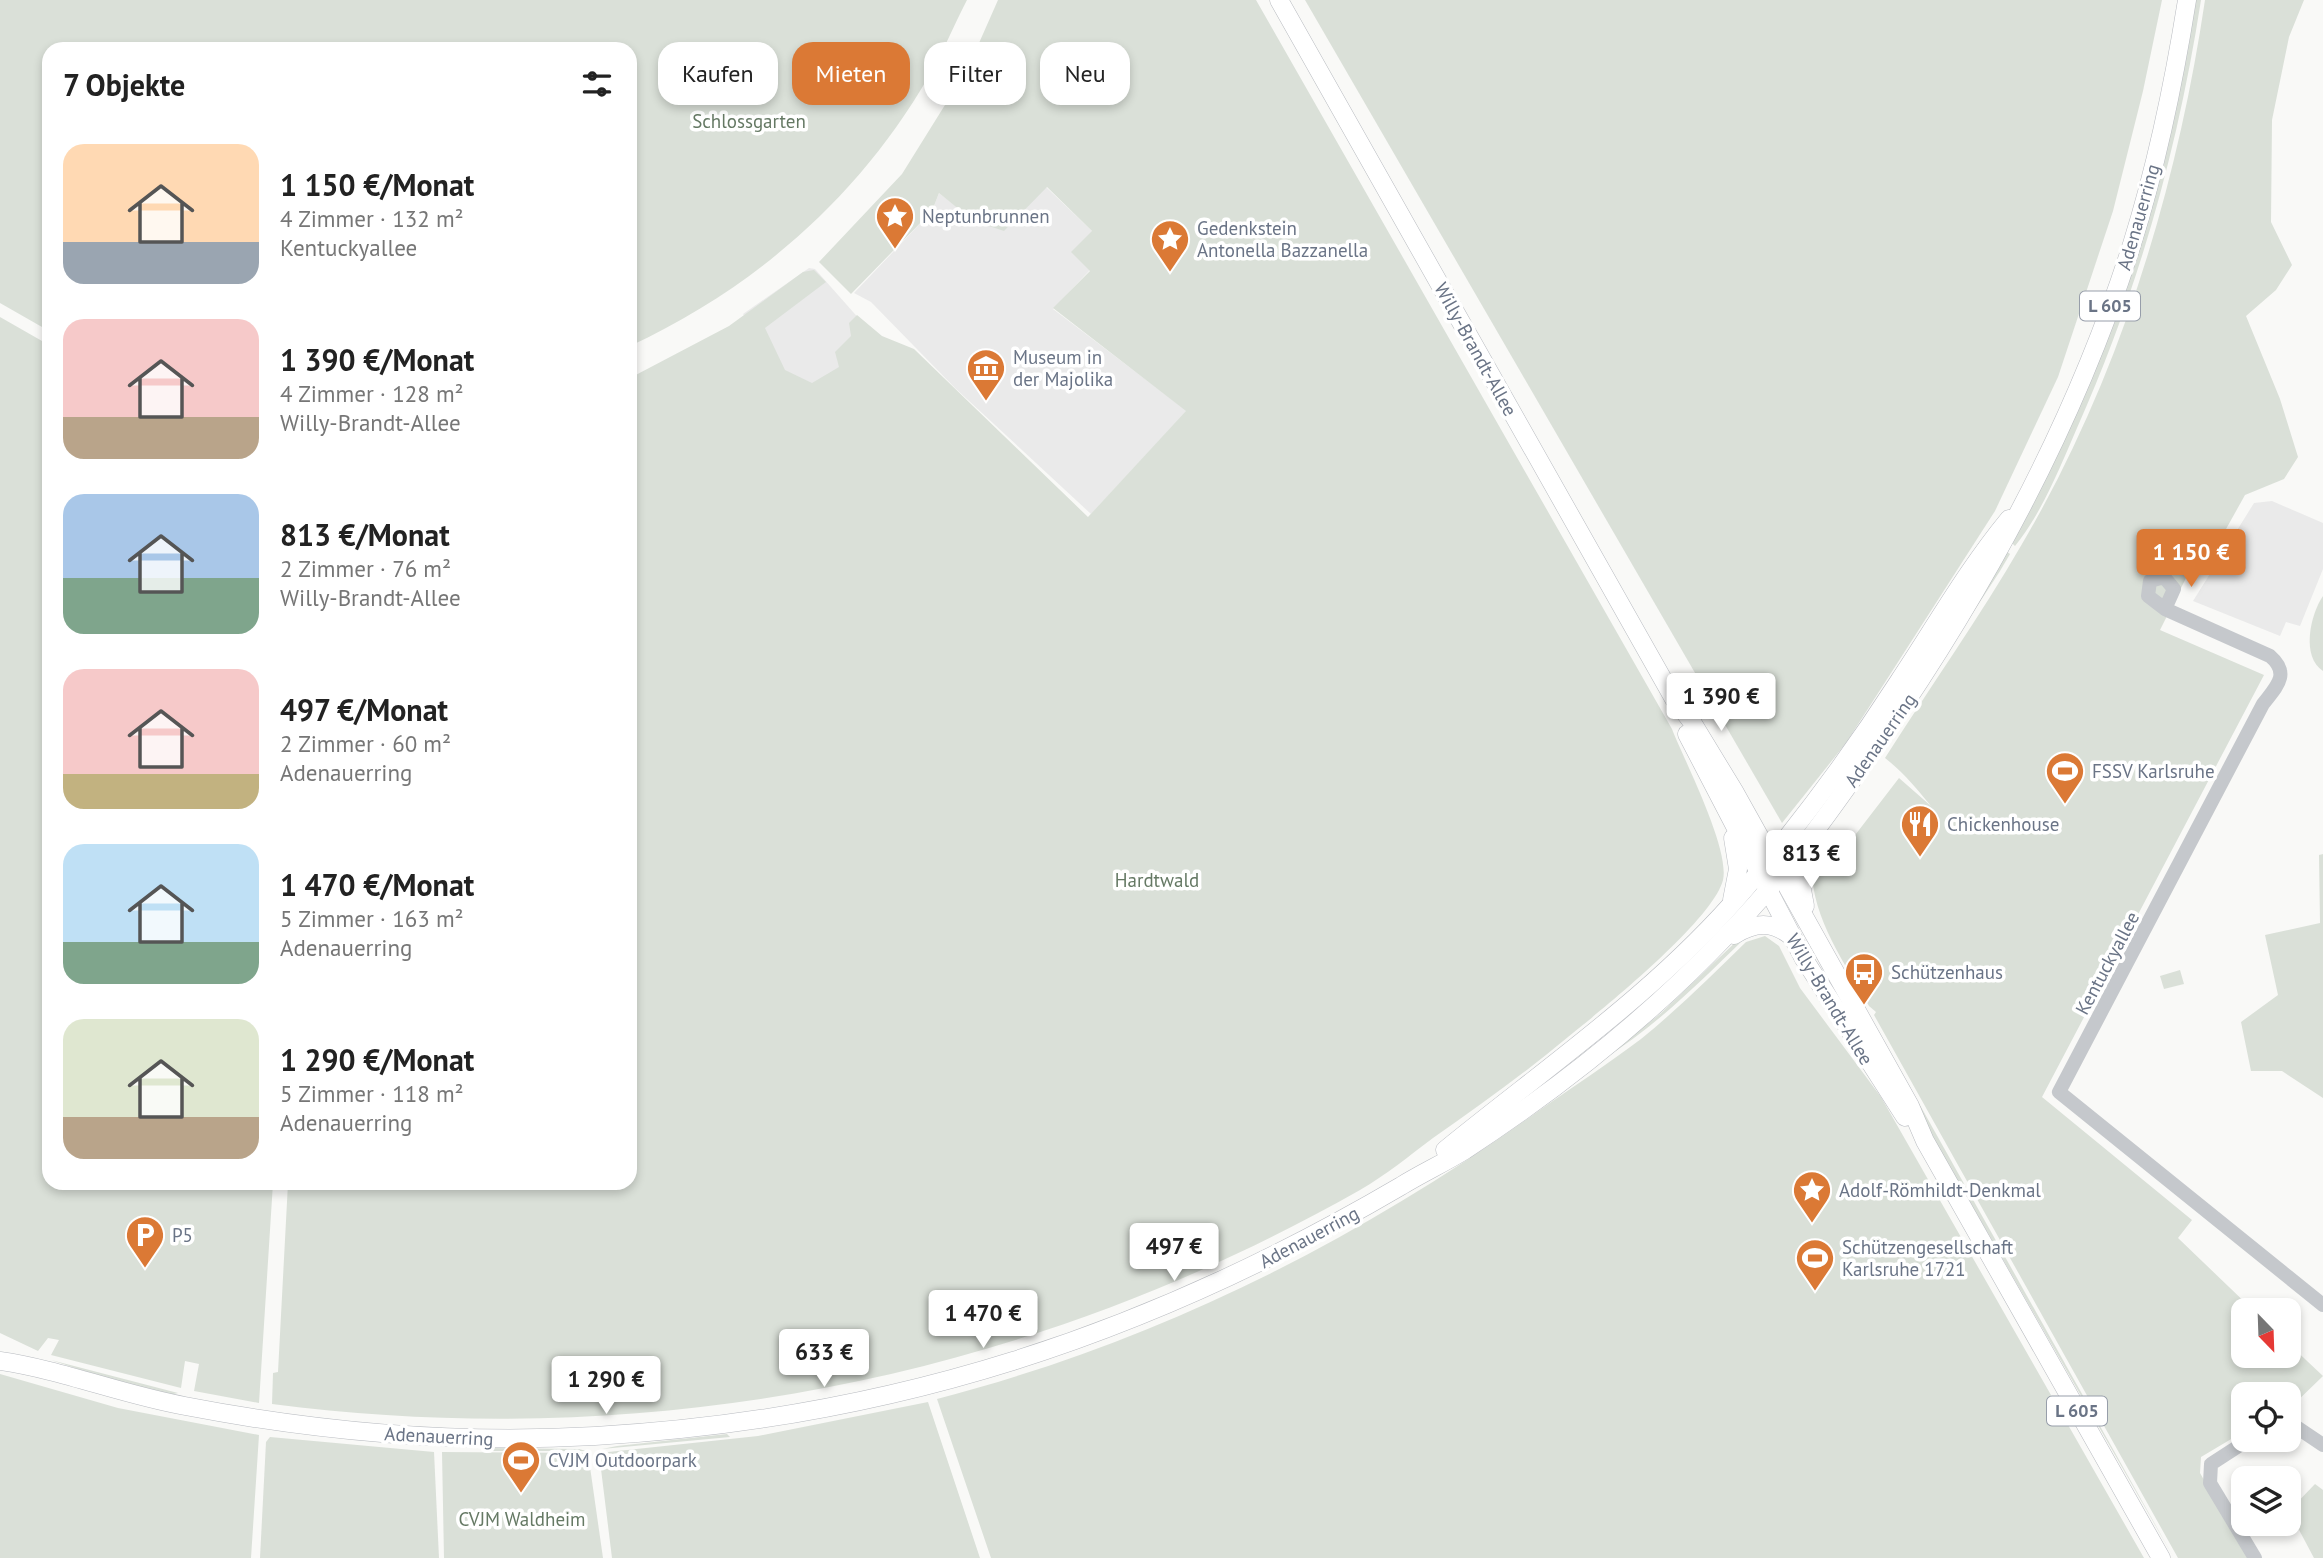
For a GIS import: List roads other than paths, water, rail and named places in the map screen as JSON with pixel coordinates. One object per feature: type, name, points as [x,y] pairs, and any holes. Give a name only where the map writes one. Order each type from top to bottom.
[{"type":"main road","name":"Willy-Brandt-Allee","points":[[1279,0],[1674,699],[1692,722],[1771,858],[1910,1106],[1925,1141],[2161,1558]]},
{"type":"main road","name":"Adenauerring","points":[[0,1361],[25,1364],[88,1384],[184,1406],[318,1428],[457,1438],[553,1438],[728,1424],[896,1394],[975,1373],[1089,1337],[1176,1303],[1270,1259],[1461,1152],[1548,1090],[1622,1032],[1722,942],[1781,876],[1810,838],[1924,676],[2005,544],[2085,370],[2133,239],[2162,129],[2187,0]]},
{"type":"main road","name":"Adenauerring","points":[[1402,1185],[1598,1031],[1671,967],[1730,906],[1771,858],[1859,740],[1967,575],[2024,500]]},
{"type":"main road","name":"Willy-Brandt-Allee","points":[[1674,699],[1683,727],[1792,937],[1898,1109],[1925,1141]]},
{"type":"main road","points":[[1730,817],[1738,869],[1730,906]]},
{"type":"main road","points":[[1808,924],[1800,879],[1810,838]]},
{"type":"main road","points":[[1722,942],[1757,925],[1774,926],[1792,937]]},
{"type":"main road","name":"Adenauerring","points":[[0,1349],[25,1364]]},
{"type":"street","name":"Kentuckyallee","points":[[2165,609],[2270,656],[2279,665],[2282,678],[2279,687],[2263,704],[2059,1092],[2323,1306]]},
{"type":"street","points":[[2301,1431],[2323,1445]]},
{"type":"street","points":[[2231,1451],[2211,1464],[2210,1483],[2255,1558]]},
{"type":"place","name":"Neptunbrunnen","points":[[895,250]]},
{"type":"place","name":"Gedenkstein Antonella Bazzanella","points":[[1170,273]]},
{"type":"place","name":"Museum in der Majolika","points":[[986,402]]},
{"type":"place","name":"FSSV Karlsruhe","points":[[2065,805]]},
{"type":"place","name":"Chickenhouse","points":[[1920,858]]},
{"type":"place","name":"Schützenhaus","points":[[1864,1006]]},
{"type":"place","name":"Adolf-Römhildt-Denkmal","points":[[1812,1224]]},
{"type":"place","name":"P5","points":[[145,1269]]},
{"type":"place","name":"Schützengesellschaft Karlsruhe 1721","points":[[1815,1292]]},
{"type":"place","name":"CVJM Outdoorpark","points":[[521,1494]]},
{"type":"park label","name":"Schlossgarten","points":[[749,121]]},
{"type":"park label","name":"Hardtwald","points":[[1157,880]]},
{"type":"park label","name":"CVJM Waldheim","points":[[522,1519]]}]
